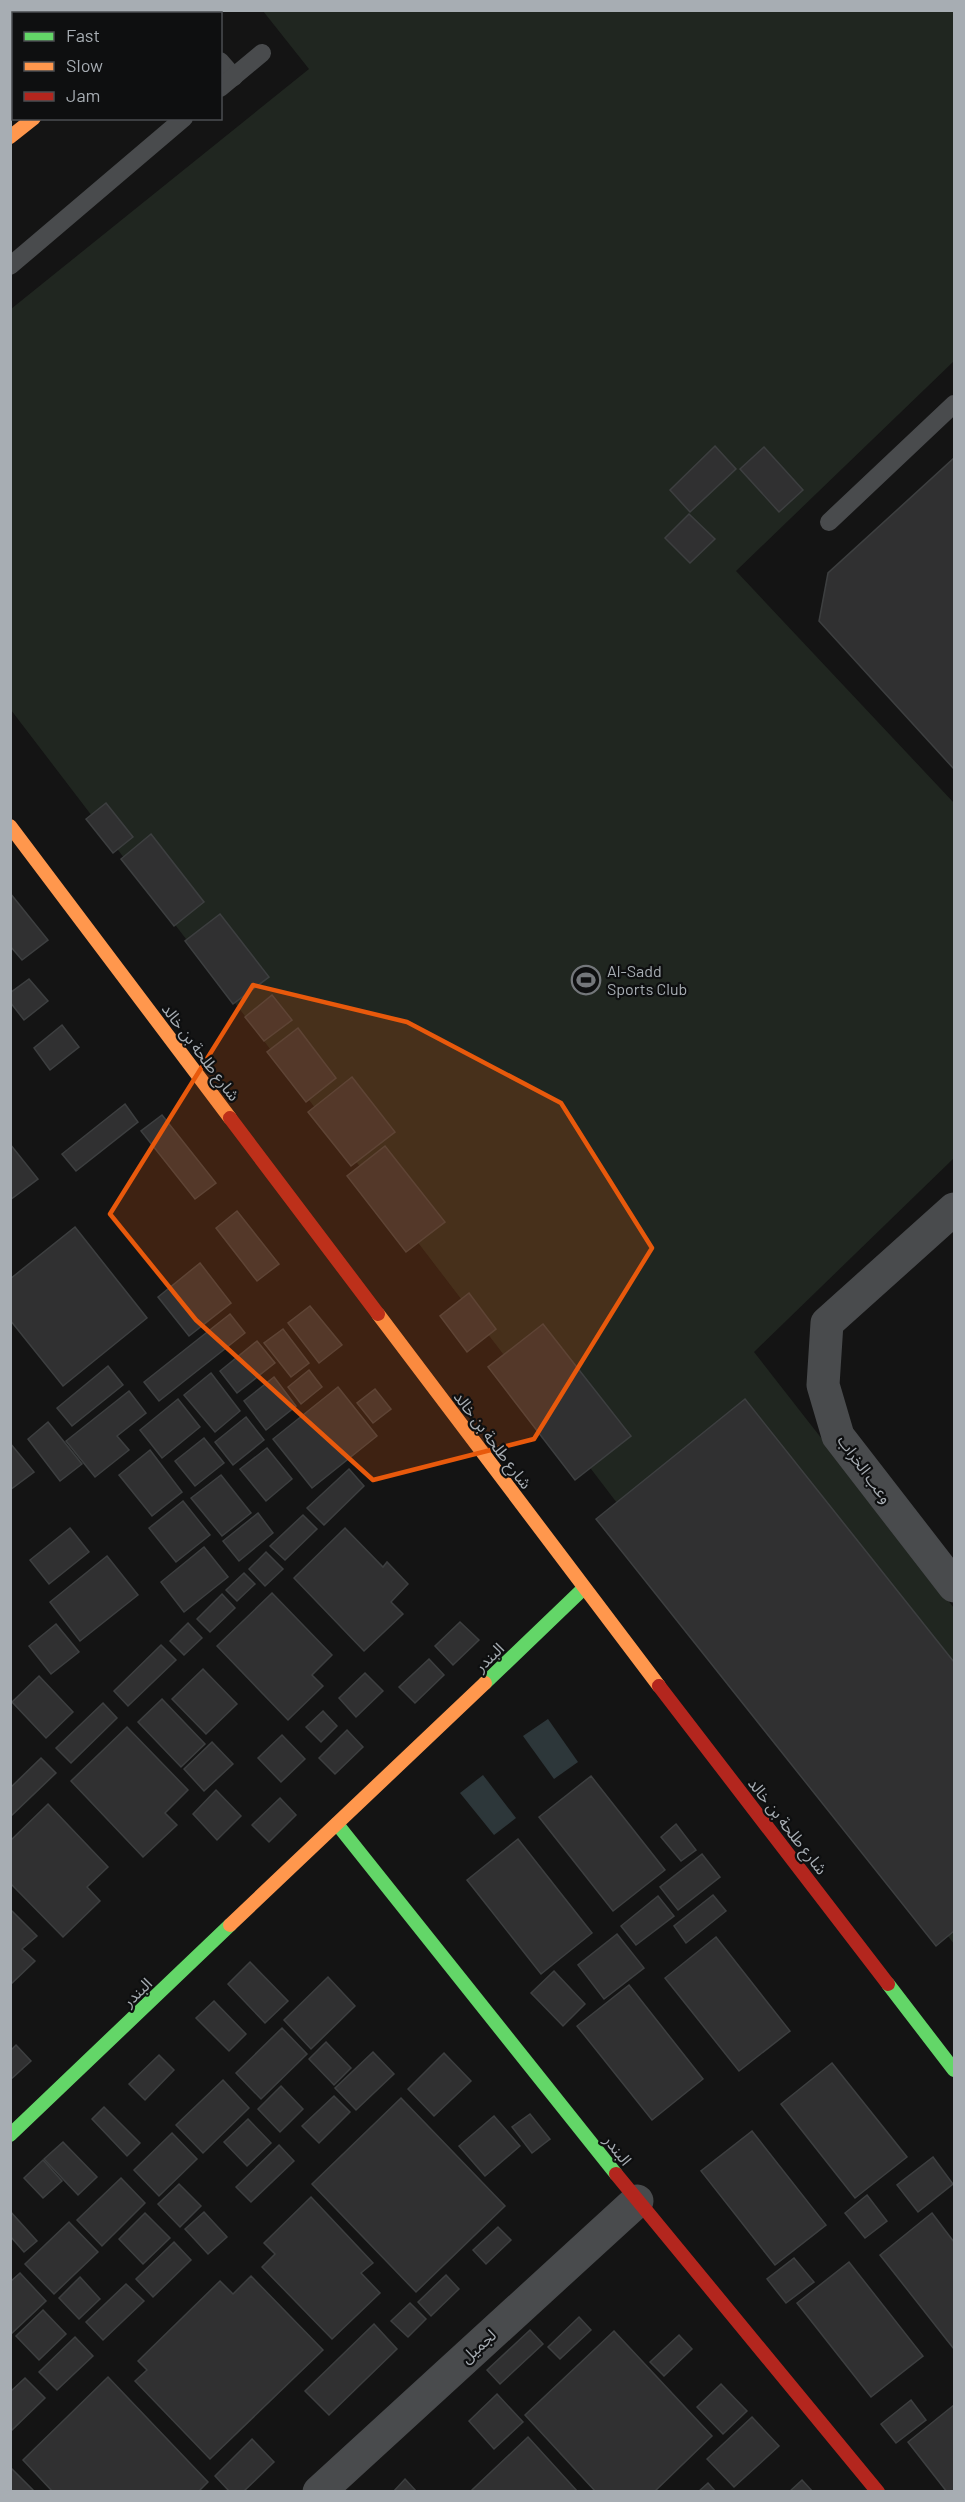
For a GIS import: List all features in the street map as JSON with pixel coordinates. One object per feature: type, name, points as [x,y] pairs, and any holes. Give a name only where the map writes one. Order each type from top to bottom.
[{"type":"street","points":[[10,137],[31,120]]},
{"type":"street","name":"شارع طلحة بن خالد","points":[[10,826],[584,1588],[954,2070]]},
{"type":"street","name":"وعب الخراب","points":[[954,1209],[827,1323],[823,1385],[838,1436],[954,1586]]},
{"type":"street","name":"البندر","points":[[10,2135],[584,1588]]},
{"type":"street","name":"البندر","points":[[338,1824],[638,2201],[878,2492]]},
{"type":"street","name":"لجميل","points":[[319,2492],[638,2201]]},
{"type":"lane","points":[[222,67],[227,83],[262,53]]},
{"type":"lane","points":[[10,266],[182,120]]},
{"type":"lane","points":[[829,522],[954,404]]},
{"type":"highlighted area","points":[[253,985],[407,1022],[561,1103],[652,1248],[534,1439],[373,1480],[196,1320],[110,1214]]},
{"type":"shaded area","name":"Al-Sadd Sports Club","points":[[263,11],[954,11],[954,361],[736,571],[954,803],[954,1158],[754,1352],[954,1608],[954,1944],[11,710],[11,309],[309,69]]},
{"type":"shaded area","points":[[548,1719],[578,1762],[554,1779],[523,1736]]},
{"type":"shaded area","points":[[483,1775],[516,1818],[494,1835],[460,1793]]},
{"type":"building","points":[[715,446],[736,469],[690,512],[670,490]]},
{"type":"building","points":[[764,447],[803,490],[779,512],[740,469]]},
{"type":"building","points":[[954,458],[954,769],[819,621],[828,573]]},
{"type":"building","points":[[689,514],[715,539],[690,563],[665,538]]},
{"type":"building","points":[[106,803],[133,837],[113,853],[86,819]]},
{"type":"building","points":[[151,834],[204,902],[174,926],[121,859]]},
{"type":"building","points":[[10,893],[48,940],[22,960],[10,946]]},
{"type":"building","points":[[220,914],[269,977],[233,1004],[185,941]]},
{"type":"building","points":[[29,979],[48,1001],[24,1020],[10,1002],[10,993]]},
{"type":"building","points":[[272,995],[292,1020],[264,1041],[245,1017]]},
{"type":"building","points":[[62,1025],[79,1047],[50,1070],[34,1048]]},
{"type":"building","points":[[298,1028],[336,1078],[306,1102],[267,1052]]},
{"type":"building","points":[[352,1077],[395,1132],[351,1166],[308,1112]]},
{"type":"building","points":[[125,1104],[138,1122],[76,1171],[62,1154]]},
{"type":"building","points":[[162,1115],[216,1183],[195,1199],[141,1131]]},
{"type":"building","points":[[10,1144],[38,1179],[10,1200]]},
{"type":"building","points":[[385,1146],[445,1222],[406,1252],[347,1176]]},
{"type":"building","points":[[237,1211],[279,1264],[257,1281],[216,1228]]},
{"type":"building","points":[[75,1227],[147,1318],[63,1386],[10,1320],[10,1279]]},
{"type":"building","points":[[200,1263],[231,1303],[189,1336],[158,1297]]},
{"type":"building","points":[[469,1293],[496,1329],[467,1352],[440,1316]]},
{"type":"building","points":[[310,1306],[342,1345],[319,1363],[288,1323]]},
{"type":"building","points":[[230,1314],[245,1333],[159,1401],[144,1382]]},
{"type":"building","points":[[543,1324],[631,1436],[575,1480],[488,1367]]},
{"type":"building","points":[[283,1329],[309,1363],[291,1377],[264,1343]]},
{"type":"building","points":[[257,1341],[275,1363],[237,1393],[220,1371]]},
{"type":"building","points":[[108,1366],[123,1385],[72,1426],[57,1408]]},
{"type":"building","points":[[309,1370],[322,1387],[301,1404],[288,1387]]},
{"type":"building","points":[[211,1373],[240,1411],[215,1432],[184,1395]]},
{"type":"building","points":[[274,1377],[296,1406],[266,1430],[244,1401]]},
{"type":"building","points":[[338,1387],[377,1436],[312,1488],[273,1439]]},
{"type":"building","points":[[375,1389],[391,1409],[373,1423],[357,1403]]},
{"type":"building","points":[[129,1391],[146,1413],[117,1436],[129,1450],[95,1477],[66,1441]]},
{"type":"building","points":[[178,1399],[200,1427],[162,1458],[140,1430]]},
{"type":"building","points":[[745,1399],[954,1662],[954,1931],[936,1946],[596,1519]]},
{"type":"building","points":[[246,1417],[264,1440],[233,1465],[215,1442]]},
{"type":"building","points":[[48,1422],[82,1464],[60,1481],[28,1439]]},
{"type":"building","points":[[204,1438],[224,1463],[195,1486],[175,1461]]},
{"type":"building","points":[[10,1443],[34,1472],[10,1490]]},
{"type":"building","points":[[267,1448],[292,1479],[266,1501],[240,1469]]},
{"type":"building","points":[[150,1450],[182,1492],[152,1516],[119,1475]]},
{"type":"building","points":[[349,1469],[364,1486],[324,1525],[307,1508]]},
{"type":"building","points":[[221,1475],[251,1513],[222,1536],[191,1498]]},
{"type":"building","points":[[183,1501],[210,1535],[176,1562],[149,1528]]},
{"type":"building","points":[[258,1513],[273,1533],[239,1561],[223,1541]]},
{"type":"building","points":[[303,1515],[317,1529],[285,1560],[270,1546]]},
{"type":"building","points":[[70,1528],[89,1552],[49,1584],[30,1560]]},
{"type":"building","points":[[345,1528],[383,1567],[387,1562],[408,1584],[391,1602],[403,1614],[364,1651],[294,1578]]},
{"type":"building","points":[[204,1547],[228,1577],[184,1612],[161,1582]]},
{"type":"building","points":[[266,1552],[283,1569],[265,1586],[249,1569]]},
{"type":"building","points":[[107,1556],[138,1595],[80,1641],[50,1602]]},
{"type":"building","points":[[244,1573],[255,1584],[237,1601],[226,1590]]},
{"type":"building","points":[[272,1593],[332,1655],[312,1675],[323,1686],[288,1720],[217,1646]]},
{"type":"building","points":[[222,1594],[235,1608],[210,1632],[197,1619]]},
{"type":"building","points":[[460,1622],[479,1640],[453,1665],[435,1646]]},
{"type":"building","points":[[188,1623],[202,1638],[184,1655],[170,1641]]},
{"type":"building","points":[[56,1624],[79,1652],[51,1674],[29,1646]]},
{"type":"building","points":[[161,1645],[176,1660],[128,1706],[114,1691]]},
{"type":"building","points":[[429,1659],[444,1675],[415,1703],[399,1687]]},
{"type":"building","points":[[203,1669],[237,1704],[206,1734],[172,1699]]},
{"type":"building","points":[[365,1673],[383,1691],[356,1717],[339,1698]]},
{"type":"building","points":[[39,1676],[73,1712],[46,1738],[12,1702]]},
{"type":"building","points":[[162,1699],[205,1744],[181,1767],[138,1722]]},
{"type":"building","points":[[103,1703],[117,1718],[71,1763],[56,1748]]},
{"type":"building","points":[[323,1711],[337,1726],[321,1742],[306,1727]]},
{"type":"building","points":[[127,1727],[188,1790],[165,1813],[177,1825],[143,1857],[71,1781]]},
{"type":"building","points":[[347,1730],[363,1747],[335,1774],[319,1758]]},
{"type":"building","points":[[282,1735],[305,1759],[281,1782],[258,1758]]},
{"type":"building","points":[[212,1742],[233,1764],[204,1791],[184,1769]]},
{"type":"building","points":[[41,1758],[56,1773],[10,1817],[10,1788]]},
{"type":"building","points":[[591,1776],[665,1870],[613,1911],[539,1817]]},
{"type":"building","points":[[216,1790],[241,1816],[217,1840],[193,1814]]},
{"type":"building","points":[[280,1798],[296,1815],[269,1842],[252,1825]]},
{"type":"building","points":[[48,1804],[108,1867],[87,1887],[100,1901],[63,1937],[10,1883],[10,1841]]},
{"type":"building","points":[[676,1824],[696,1850],[681,1861],[661,1837]]},
{"type":"building","points":[[518,1839],[592,1933],[541,1974],[467,1880]]},
{"type":"building","points":[[702,1854],[720,1877],[678,1910],[660,1887]]},
{"type":"building","points":[[713,1895],[726,1911],[686,1943],[674,1926]]},
{"type":"building","points":[[658,1896],[674,1916],[636,1945],[621,1926]]},
{"type":"building","points":[[10,1909],[37,1936],[22,1949],[35,1961],[10,1985]]},
{"type":"building","points":[[617,1934],[644,1968],[604,1999],[578,1965]]},
{"type":"building","points":[[716,1937],[790,2031],[739,2071],[665,1978]]},
{"type":"building","points":[[250,1962],[288,2001],[265,2023],[228,1984]]},
{"type":"building","points":[[554,1971],[585,2004],[563,2026],[531,1993]]},
{"type":"building","points":[[328,1977],[355,2006],[311,2049],[284,2020]]},
{"type":"building","points":[[629,1985],[703,2079],[652,2120],[577,2026]]},
{"type":"building","points":[[214,2001],[246,2034],[229,2051],[196,2018]]},
{"type":"building","points":[[282,2028],[307,2054],[261,2099],[236,2073]]},
{"type":"building","points":[[326,2042],[351,2068],[334,2085],[309,2059]]},
{"type":"building","points":[[16,2045],[31,2061],[10,2080],[10,2051]]},
{"type":"building","points":[[373,2052],[394,2074],[356,2110],[335,2088]]},
{"type":"building","points":[[444,2053],[471,2081],[434,2116],[408,2089]]},
{"type":"building","points":[[159,2055],[174,2070],[145,2100],[129,2084]]},
{"type":"building","points":[[832,2063],[907,2157],[855,2198],[781,2104]]},
{"type":"building","points":[[223,2080],[249,2108],[203,2153],[176,2125]]},
{"type":"building","points":[[281,2086],[303,2109],[280,2132],[258,2109]]},
{"type":"building","points":[[334,2096],[350,2112],[319,2143],[302,2126]]},
{"type":"building","points":[[401,2098],[505,2206],[416,2292],[312,2184]]},
{"type":"building","points":[[104,2107],[140,2143],[127,2156],[92,2119]]},
{"type":"building","points":[[530,2114],[550,2139],[532,2153],[512,2127]]},
{"type":"building","points":[[494,2116],[520,2146],[485,2176],[459,2146]]},
{"type":"building","points":[[248,2119],[271,2143],[247,2166],[224,2142]]},
{"type":"building","points":[[752,2131],[826,2225],[775,2265],[701,2171]]},
{"type":"building","points":[[172,2133],[197,2159],[159,2196],[134,2170]]},
{"type":"building","points":[[63,2142],[97,2177],[78,2195],[44,2159]]},
{"type":"building","points":[[279,2145],[294,2161],[251,2202],[236,2187]]},
{"type":"building","points":[[933,2157],[953,2184],[918,2212],[897,2185]]},
{"type":"building","points":[[43,2160],[62,2181],[43,2198],[24,2178]]},
{"type":"building","points":[[121,2178],[145,2203],[102,2246],[77,2220]]},
{"type":"building","points":[[179,2184],[201,2206],[180,2227],[158,2204]]},
{"type":"building","points":[[867,2195],[887,2221],[865,2238],[845,2213]]},
{"type":"building","points":[[311,2197],[373,2263],[361,2273],[380,2293],[332,2339],[262,2267],[275,2254],[264,2243]]},
{"type":"building","points":[[10,2211],[37,2241],[24,2252],[10,2236]]},
{"type":"building","points":[[204,2212],[227,2237],[208,2254],[185,2229]]},
{"type":"building","points":[[145,2213],[170,2238],[143,2264],[119,2239]]},
{"type":"building","points":[[932,2213],[954,2242],[954,2349],[880,2255]]},
{"type":"building","points":[[69,2222],[98,2252],[54,2294],[25,2264]]},
{"type":"building","points":[[498,2227],[511,2240],[486,2264],[473,2250]]},
{"type":"building","points":[[174,2242],[191,2260],[153,2297],[136,2279]]},
{"type":"building","points":[[794,2258],[814,2282],[786,2303],[767,2279]]},
{"type":"building","points":[[849,2262],[923,2356],[871,2397],[797,2303]]},
{"type":"building","points":[[20,2273],[46,2301],[10,2335],[10,2282]]},
{"type":"building","points":[[446,2275],[459,2289],[431,2316],[418,2302]]},
{"type":"building","points":[[251,2276],[323,2350],[210,2459],[135,2381],[147,2370],[138,2361],[220,2281],[233,2294]]},
{"type":"building","points":[[80,2277],[100,2299],[79,2319],[59,2298]]},
{"type":"building","points":[[126,2284],[144,2301],[103,2340],[86,2322]]},
{"type":"building","points":[[410,2303],[426,2319],[408,2337],[391,2321]]},
{"type":"building","points":[[43,2310],[66,2334],[39,2360],[16,2336]]},
{"type":"building","points":[[579,2317],[591,2330],[560,2359],[548,2347]]},
{"type":"building","points":[[374,2324],[397,2349],[329,2415],[305,2391]]},
{"type":"building","points":[[530,2330],[543,2344],[500,2384],[487,2370]]},
{"type":"building","points":[[614,2331],[712,2436],[654,2492],[596,2492],[525,2415]]},
{"type":"building","points":[[679,2335],[692,2349],[664,2376],[650,2362]]},
{"type":"building","points":[[75,2337],[93,2356],[57,2390],[39,2372]]},
{"type":"building","points":[[108,2377],[208,2482],[198,2492],[53,2492],[23,2460]]},
{"type":"building","points":[[25,2378],[45,2398],[10,2432],[10,2392]]},
{"type":"building","points":[[721,2384],[747,2411],[723,2434],[697,2407]]},
{"type":"building","points":[[497,2394],[523,2422],[494,2449],[469,2421]]},
{"type":"building","points":[[911,2400],[926,2420],[896,2443],[881,2424]]},
{"type":"building","points":[[954,2405],[954,2492],[947,2492],[908,2442]]},
{"type":"building","points":[[752,2417],[779,2446],[734,2487],[707,2459]]},
{"type":"building","points":[[528,2437],[578,2492],[473,2492],[472,2490]]},
{"type":"building","points":[[252,2439],[274,2462],[243,2492],[230,2492],[215,2476]]},
{"type":"building","points":[[10,2467],[33,2490],[32,2492],[10,2492]]},
{"type":"building","points":[[405,2479],[417,2492],[393,2492]]},
{"type":"building","points":[[802,2480],[813,2492],[789,2492]]},
{"type":"building","points":[[708,2483],[716,2492],[698,2492]]},
{"type":"traffic: fast","points":[[485,1683],[584,1588]]},
{"type":"traffic: fast","points":[[337,1824],[616,2174]]},
{"type":"traffic: fast","points":[[10,2135],[230,1925]]},
{"type":"traffic: fast","points":[[888,1984],[954,2070]]},
{"type":"traffic: slow","points":[[10,137],[31,120]]},
{"type":"traffic: slow","points":[[10,826],[230,1118]]},
{"type":"traffic: slow","points":[[378,1314],[659,1686]]},
{"type":"traffic: slow","points":[[230,1925],[485,1683]]},
{"type":"traffic: jam","points":[[230,1118],[378,1314]]},
{"type":"traffic: jam","points":[[659,1686],[888,1984]]},
{"type":"traffic: jam","points":[[616,2174],[878,2492]]},
{"type":"place","name":"Al-Sadd Sports Club","points":[[586,980]]}]
